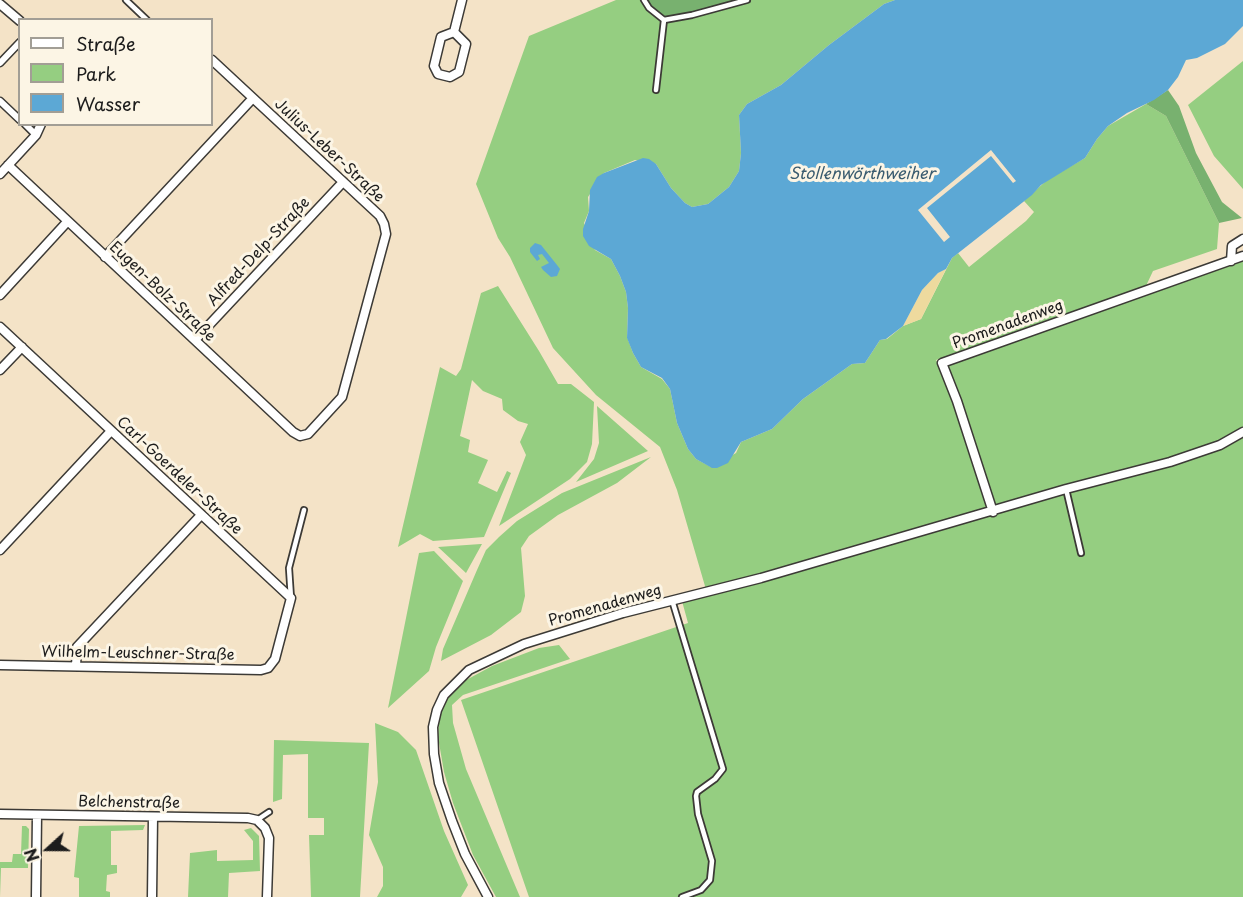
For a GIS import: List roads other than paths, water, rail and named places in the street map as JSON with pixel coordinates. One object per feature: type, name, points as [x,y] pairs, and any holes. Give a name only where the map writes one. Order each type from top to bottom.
[{"type":"street","points":[[454,32],[462,0]]},
{"type":"street","points":[[0,4],[18,19]]},
{"type":"street","points":[[454,32],[466,44],[459,72],[450,77],[438,74],[434,66],[441,37],[454,32]]},
{"type":"street","points":[[0,63],[18,44]]},
{"type":"street","name":"Julius-Leber-Straße","points":[[213,61],[380,216],[386,234],[342,397],[308,434],[300,436]]},
{"type":"street","points":[[105,257],[253,98]]},
{"type":"street","points":[[0,101],[18,118]]},
{"type":"street","points":[[27,126],[36,135]]},
{"type":"street","points":[[0,174],[36,135],[40,126]]},
{"type":"street","name":"Eugen-Bolz-Straße","points":[[8,165],[293,432],[300,436]]},
{"type":"street","name":"Alfred-Delp-Straße","points":[[195,340],[343,182]]},
{"type":"street","points":[[0,295],[67,222]]},
{"type":"street","points":[[1231,261],[1232,246],[1243,239]]},
{"type":"street","name":"Promenadenweg","points":[[993,512],[957,401],[942,363],[1243,256]]},
{"type":"street","name":"Carl-Goerdeler-Straße","points":[[0,327],[291,598]]},
{"type":"street","points":[[0,370],[21,347]]},
{"type":"street","points":[[0,550],[111,431]]},
{"type":"street","name":"Promenadenweg","points":[[488,897],[465,854],[452,821],[434,754],[433,727],[437,710],[444,694],[469,670],[524,644],[672,600],[761,578],[1066,489],[1170,462],[1220,445],[1243,432]]},
{"type":"street","points":[[76,666],[77,647],[201,515]]},
{"type":"street","name":"Wilhelm-Leuschner-Straße","points":[[0,665],[261,670],[273,663],[291,598]]},
{"type":"street","name":"Belchenstraße","points":[[0,814],[257,820]]},
{"type":"street","points":[[36,897],[38,815]]},
{"type":"street","points":[[152,897],[153,817]]},
{"type":"street","points":[[257,820],[265,828],[269,838],[267,897]]},
{"type":"lane","points":[[126,0],[145,18]]},
{"type":"lane","points":[[644,0],[664,20]]},
{"type":"lane","points":[[664,20],[747,0]]},
{"type":"lane","points":[[656,90],[664,20]]},
{"type":"lane","points":[[1066,489],[1081,553]]},
{"type":"lane","points":[[291,598],[289,568],[304,510]]},
{"type":"lane","points":[[672,600],[723,769],[716,778],[697,792],[696,796],[698,814],[712,861],[710,880],[701,890],[682,897]]},
{"type":"lane","points":[[257,820],[270,812]]},
{"type":"water","name":"Stollenwörthweiher","points":[[895,0],[1243,0],[1243,26],[1225,44],[1197,58],[1186,60],[1178,77],[1168,90],[1108,126],[1085,158],[1041,185],[1032,195],[952,258],[946,269],[938,273],[922,290],[903,326],[886,339],[880,340],[865,363],[852,364],[803,399],[772,429],[741,442],[728,463],[712,468],[696,459],[688,449],[677,423],[670,389],[662,378],[641,367],[633,353],[627,338],[628,308],[626,292],[620,276],[611,259],[589,246],[583,236],[589,211],[590,190],[597,177],[643,158],[656,164],[671,188],[685,203],[692,207],[708,204],[729,187],[739,171],[741,153],[739,115],[747,104],[781,85],[829,45],[884,4]]},
{"type":"water","points":[[535,243],[541,245],[560,269],[557,276],[551,277],[543,270],[541,267],[549,263],[542,254],[538,255],[540,259],[537,261],[530,252],[530,248]]}]
